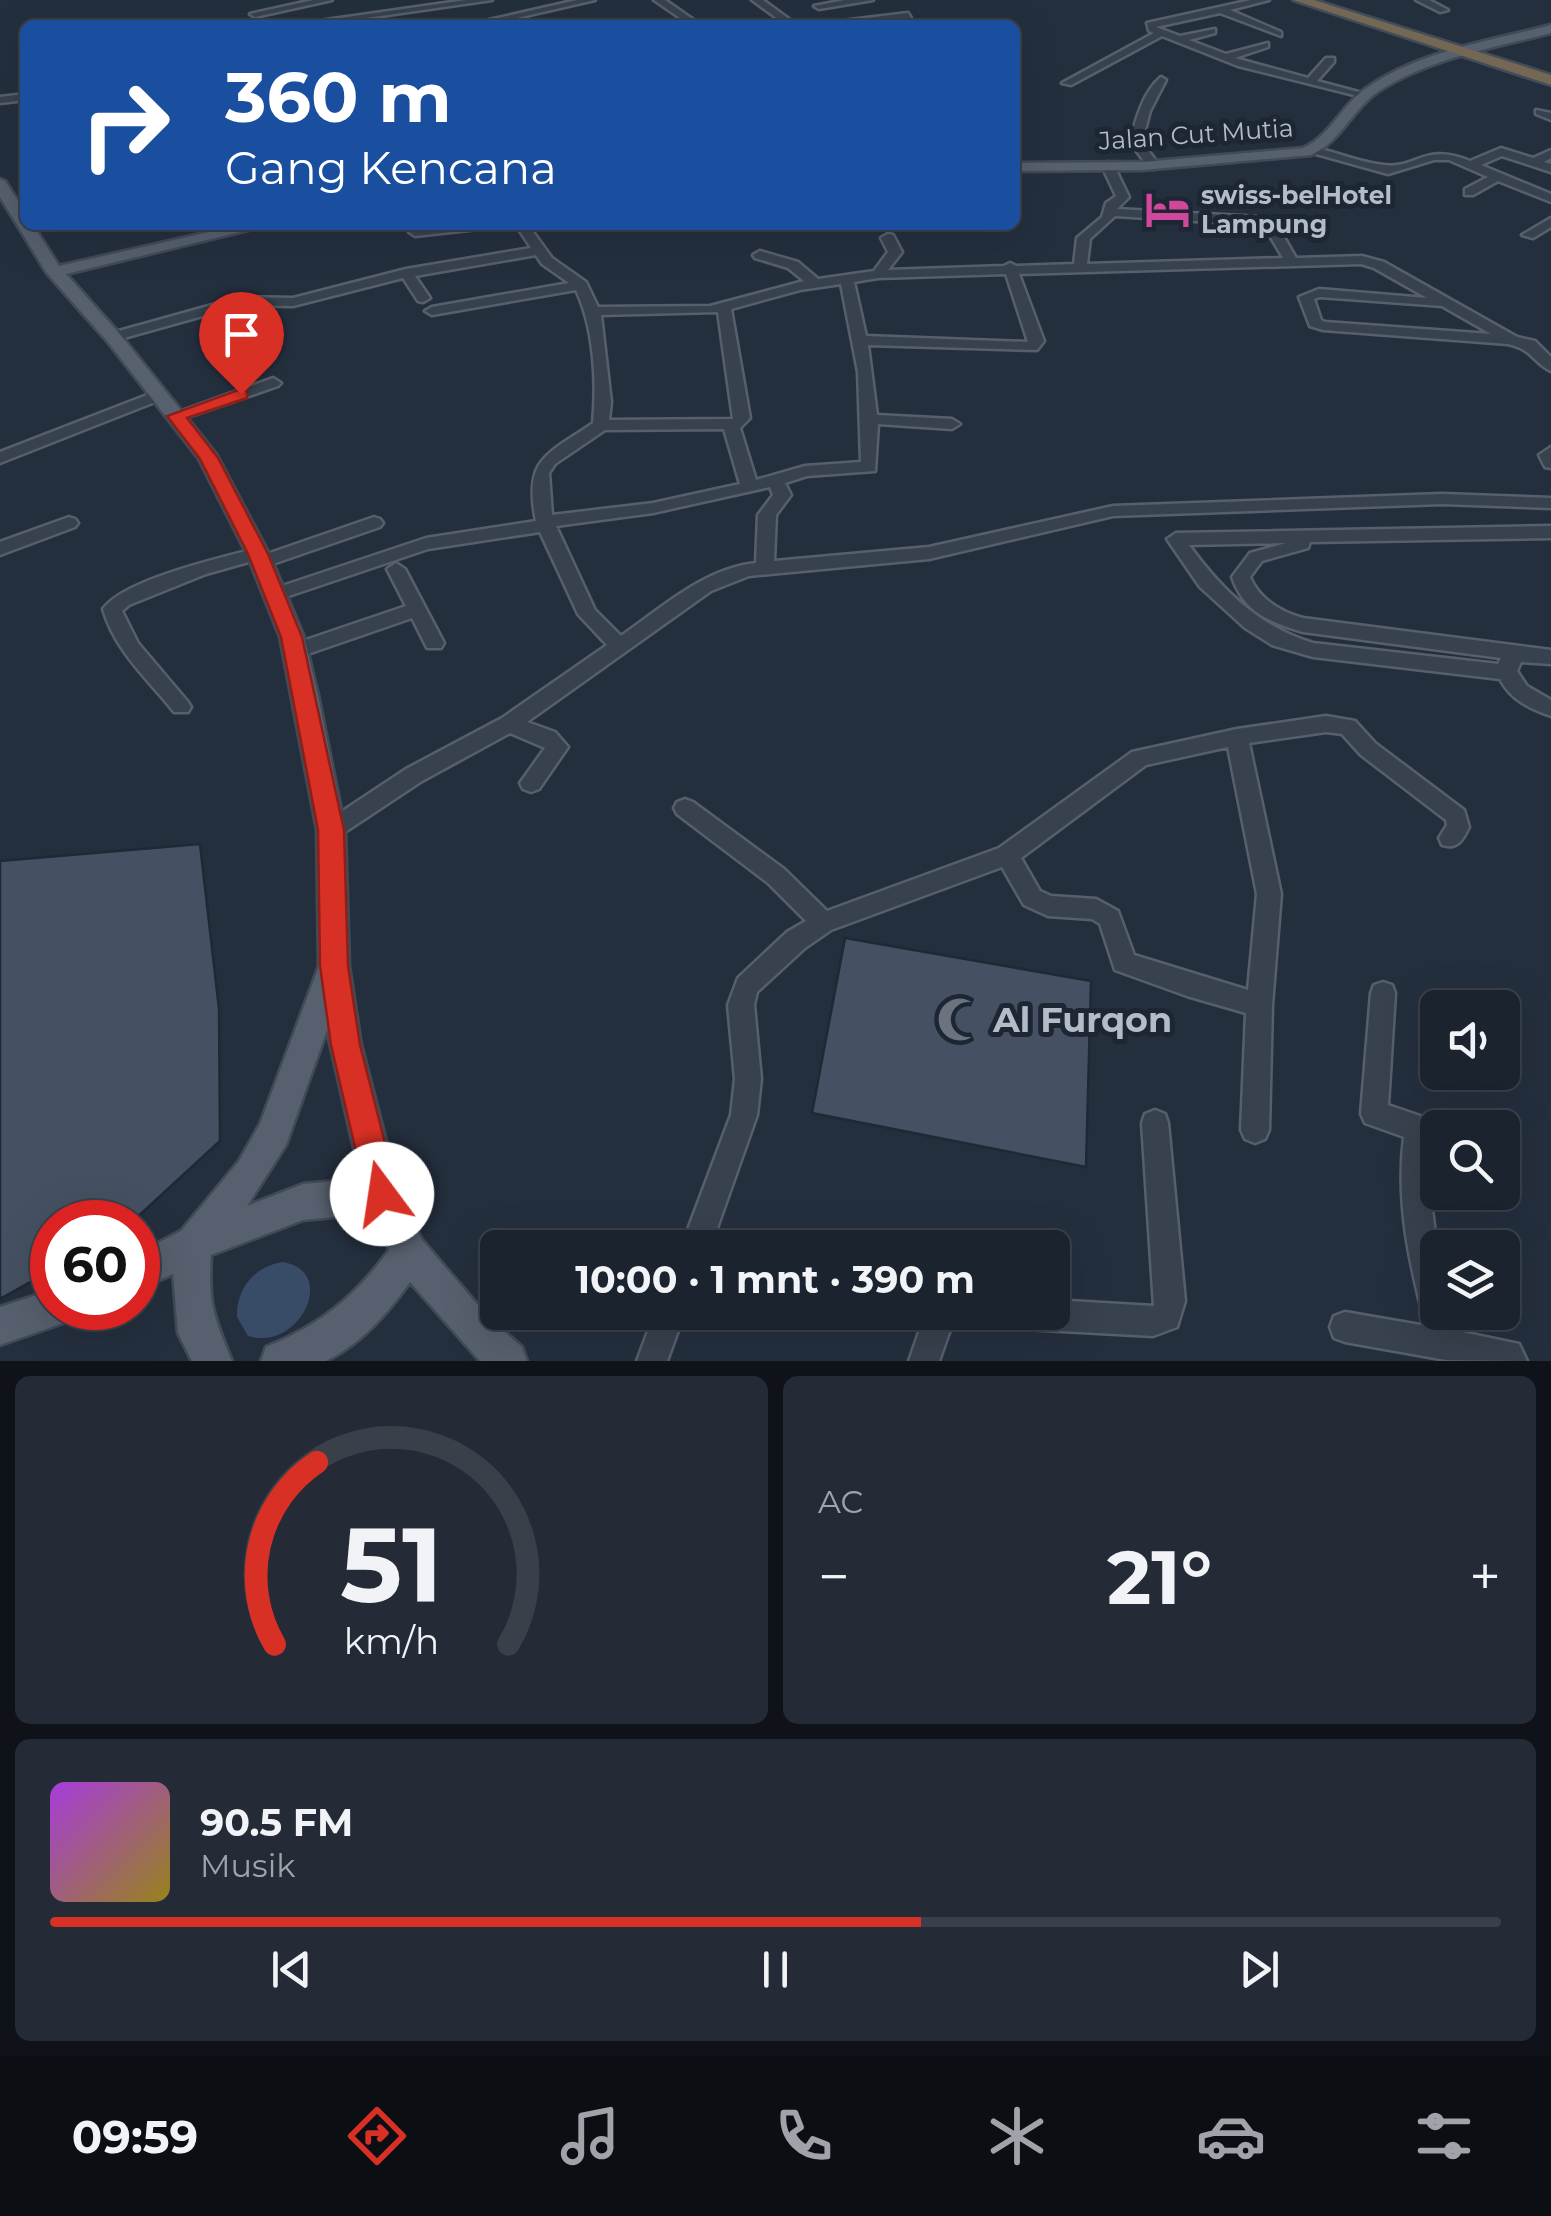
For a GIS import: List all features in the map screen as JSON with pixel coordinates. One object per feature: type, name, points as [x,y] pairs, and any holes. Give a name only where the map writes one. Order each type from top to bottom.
[{"type":"highway","points":[[1300,0],[1551,80]]},
{"type":"main road","name":"Jalan Cut Mutia","points":[[1020,167],[1152,165],[1312,150],[1328,140],[1362,96],[1388,80],[1551,29]]},
{"type":"main road","points":[[0,184],[20,217]]},
{"type":"main road","points":[[28,230],[54,272],[113,338],[209,458],[259,558],[295,651],[331,830],[334,966],[346,1045],[382,1194],[409,1253],[476,1331],[508,1361]]},
{"type":"main road","points":[[54,272],[239,230]]},
{"type":"main road","points":[[214,1361],[197,1333],[192,1285],[194,1244],[251,1173],[274,1134],[334,966]]},
{"type":"main road","points":[[160,1261],[303,1202],[382,1194]]},
{"type":"main road","points":[[280,1361],[308,1352],[370,1309],[409,1253]]},
{"type":"main road","points":[[0,1326],[30,1316]]},
{"type":"street","points":[[255,14],[327,0]]},
{"type":"street","points":[[328,20],[431,4],[487,0]]},
{"type":"street","points":[[496,20],[590,0]]},
{"type":"street","points":[[660,0],[689,20]]},
{"type":"street","points":[[758,0],[785,20]]},
{"type":"street","points":[[819,6],[868,0]]},
{"type":"street","points":[[1264,0],[1150,25],[1224,58],[1362,96]]},
{"type":"street","points":[[1421,0],[1444,10]]},
{"type":"street","points":[[1217,8],[1278,34]]},
{"type":"street","points":[[875,20],[908,16]]},
{"type":"street","points":[[1177,40],[1212,31]]},
{"type":"street","points":[[1066,84],[1161,33]]},
{"type":"street","points":[[1224,58],[1264,45]]},
{"type":"street","points":[[1309,83],[1330,60]]},
{"type":"street","points":[[1152,165],[1136,142],[1143,114],[1160,80]]},
{"type":"street","points":[[1312,150],[1388,170],[1438,156],[1551,198]]},
{"type":"street","points":[[1470,165],[1501,152],[1551,168]]},
{"type":"street","points":[[1534,162],[1551,154]]},
{"type":"street","points":[[1080,266],[1084,238],[1108,219],[1112,203],[1123,197],[1108,166]]},
{"type":"street","points":[[1469,192],[1498,176]]},
{"type":"street","points":[[1111,212],[1260,221],[1270,226],[1292,261]]},
{"type":"street","points":[[1528,235],[1551,222]]},
{"type":"street","points":[[415,232],[454,230]]},
{"type":"street","points":[[525,230],[538,250],[581,285],[592,311],[603,402],[601,424]]},
{"type":"street","points":[[878,274],[895,252],[888,238]]},
{"type":"street","points":[[113,338],[205,309],[252,300],[293,302],[406,274],[538,250]]},
{"type":"street","points":[[760,255],[794,265],[816,284]]},
{"type":"street","points":[[592,311],[696,311],[878,274],[1010,267],[1370,261],[1513,341]]},
{"type":"street","points":[[862,340],[1032,348],[1037,341],[1010,267]]},
{"type":"street","points":[[406,274],[427,305],[581,285]]},
{"type":"street","points":[[274,595],[426,544],[636,511],[776,481],[805,471],[867,469],[870,419],[862,340],[846,278]]},
{"type":"street","points":[[1446,304],[1319,293],[1306,297],[1315,324],[1513,341],[1534,347],[1551,366]]},
{"type":"street","points":[[618,644],[586,614],[545,523],[541,473],[549,461],[601,424],[731,426],[742,418],[724,306]]},
{"type":"street","points":[[176,416],[274,384]]},
{"type":"street","points":[[0,458],[160,395]]},
{"type":"street","points":[[870,419],[952,424]]},
{"type":"street","points":[[731,426],[750,487]]},
{"type":"street","points":[[1551,452],[1547,455],[1551,463]]},
{"type":"street","points":[[765,566],[767,514],[782,495],[776,481]]},
{"type":"street","points":[[331,830],[414,775],[508,724],[618,644],[704,587],[733,574],[765,566],[929,553],[1113,511],[1442,499],[1551,503]]},
{"type":"street","points":[[1164,508],[1176,539],[1207,583],[1252,623],[1279,640],[1312,650],[1505,672],[1520,694],[1551,708]]},
{"type":"street","points":[[0,549],[69,523]]},
{"type":"street","points":[[181,707],[161,679],[142,662],[112,609],[122,600],[200,569],[259,558],[374,523]]},
{"type":"street","points":[[1176,539],[1551,532]]},
{"type":"street","points":[[1353,534],[1278,548],[1256,557],[1241,576],[1244,589],[1266,609],[1302,626],[1539,654]]},
{"type":"street","points":[[396,569],[434,643]]},
{"type":"street","points":[[295,651],[414,610]]},
{"type":"street","points":[[1505,672],[1510,660],[1539,654]]},
{"type":"street","points":[[508,724],[548,738],[556,747],[531,783]]},
{"type":"street","points":[[702,1230],[744,1116],[748,1079],[741,1005],[746,986],[796,940],[822,923],[1007,854],[1140,758],[1236,737],[1326,724],[1348,727],[1368,749],[1456,816],[1458,827],[1450,838]]},
{"type":"street","points":[[1236,737],[1268,879],[1259,1004],[1256,1130]]},
{"type":"street","points":[[684,808],[776,876],[822,923]]},
{"type":"street","points":[[1007,854],[1032,898],[1048,906],[1096,909],[1110,918],[1124,962],[1187,985],[1259,1004]]},
{"type":"street","points":[[1383,994],[1374,1114],[1418,1128],[1412,1177],[1419,1247],[1446,1344]]},
{"type":"street","points":[[1070,1316],[1153,1320],[1166,1316],[1170,1301],[1154,1124]]},
{"type":"street","points":[[1344,1327],[1508,1355],[1512,1361]]},
{"type":"street","points":[[652,1361],[663,1330]]},
{"type":"street","points":[[924,1361],[935,1330]]},
{"type":"water","points":[[282,1262],[299,1268],[308,1279],[306,1308],[297,1322],[283,1332],[267,1338],[248,1336],[237,1317],[243,1289],[255,1274]]},
{"type":"building","points":[[200,844],[219,1009],[220,1141],[156,1200],[30,1200],[30,1282],[0,1299],[0,861]]},
{"type":"building","name":"Al Furqon","points":[[845,938],[1091,981],[1086,1167],[812,1113]]},
{"type":"place","name":"swiss-belHotel Lampung","points":[[1168,209]]},
{"type":"place","name":"Al Furqon","points":[[960,1019]]},
{"type":"route","points":[[241,394],[176,416],[209,458],[258,554],[292,637],[331,830],[334,966],[346,1045],[382,1194]]}]
